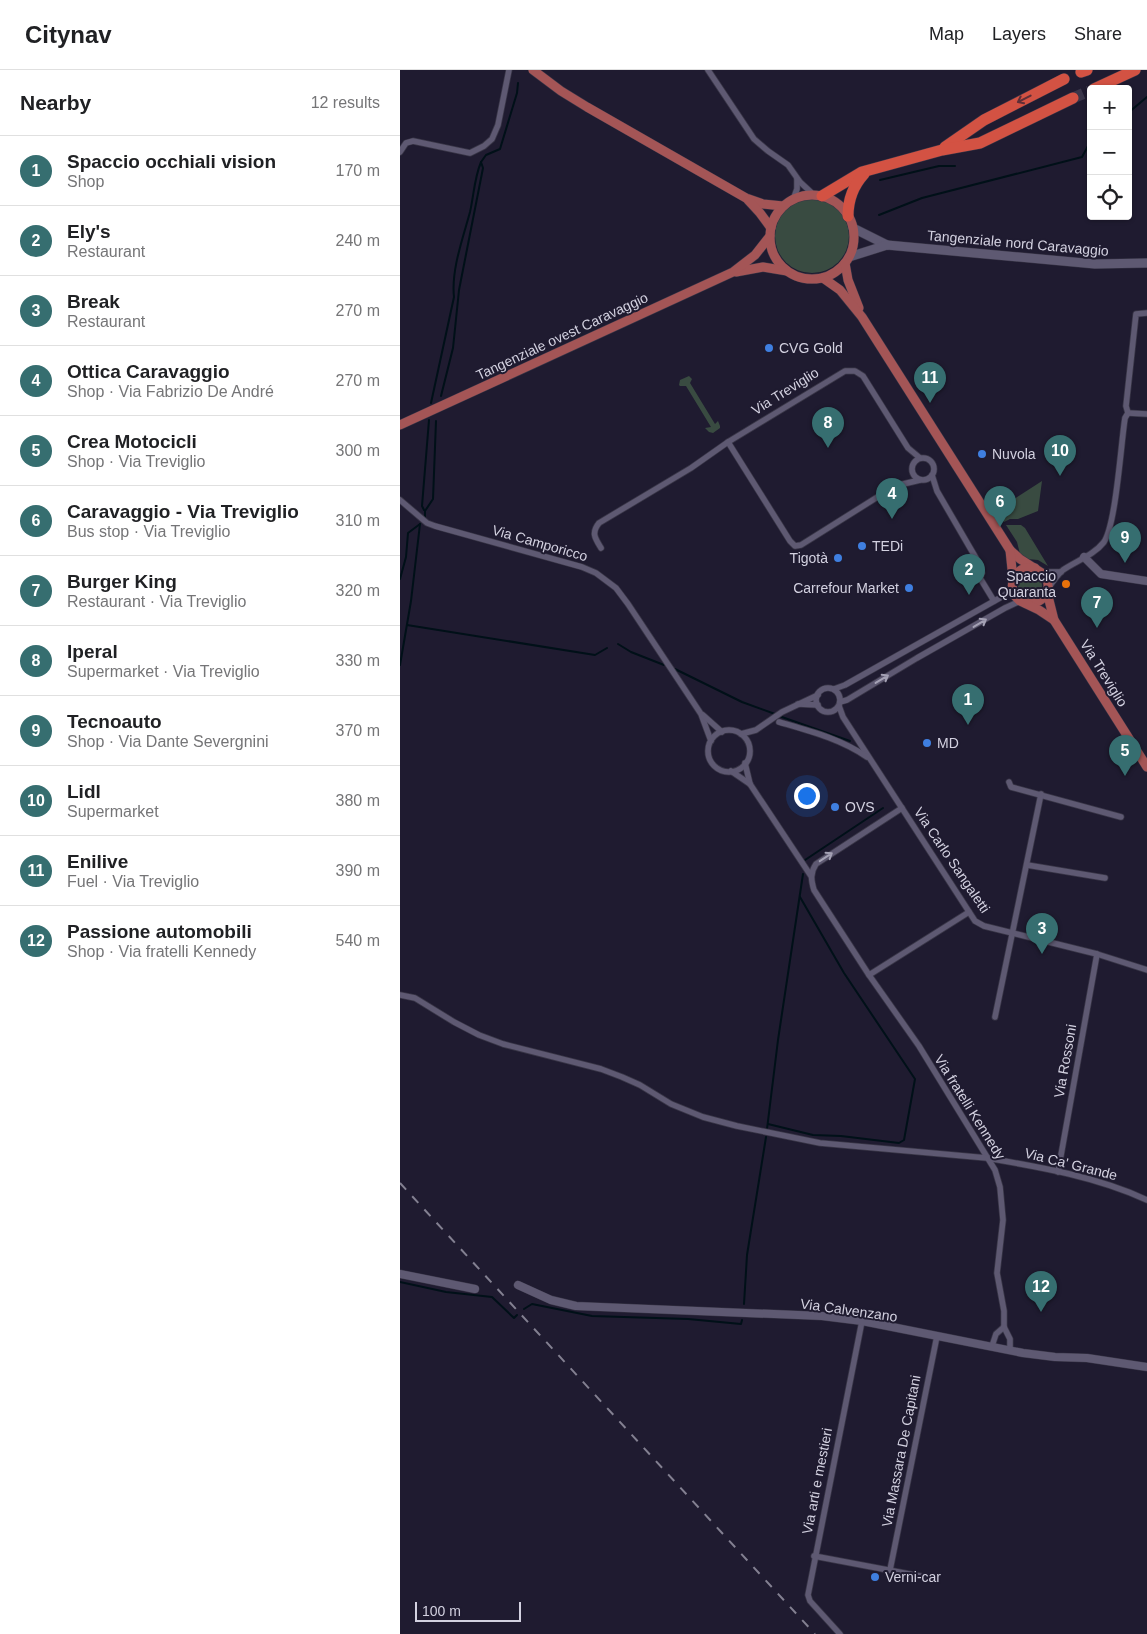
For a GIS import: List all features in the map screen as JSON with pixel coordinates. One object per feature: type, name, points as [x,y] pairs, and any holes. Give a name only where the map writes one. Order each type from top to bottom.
[{"type":"highway","points":[[1102,85],[1135,70]]},
{"type":"highway","points":[[942,150],[984,120],[1064,79]]},
{"type":"highway","points":[[818,196],[856,175],[870,170],[942,150],[980,143],[1073,98]]},
{"type":"highway","points":[[848,216],[852,192],[859,180],[870,170]]},
{"type":"main road","points":[[533,70],[587,107],[746,198],[768,205],[783,206]]},
{"type":"main road","points":[[847,260],[836,272],[823,278],[803,278],[788,272],[776,259],[771,248],[770,232],[774,218],[783,206],[803,196],[818,196],[837,203],[848,216],[853,228],[854,240],[847,260],[848,280],[862,317]]},
{"type":"main road","points":[[746,198],[760,213],[770,232]]},
{"type":"main road","name":"Tangenziale nord Caravaggio","points":[[853,228],[887,245],[1086,264],[1147,263]]},
{"type":"main road","name":"Tangenziale ovest Caravaggio","points":[[401,425],[733,272],[755,255],[770,232]]},
{"type":"main road","name":"Tangenziale nord Caravaggio","points":[[847,260],[887,245]]},
{"type":"main road","name":"Tangenziale ovest Caravaggio","points":[[733,272],[763,268],[788,272]]},
{"type":"main road","points":[[823,278],[840,290],[862,317],[1010,550],[1020,559],[1040,570],[1047,579],[1054,620]]},
{"type":"main road","points":[[1010,550],[1013,579],[1012,589],[1016,598],[1054,620]]},
{"type":"main road","points":[[1013,579],[1020,570],[1026,568],[1040,570]]},
{"type":"main road","points":[[1022,602],[1036,603],[1040,601],[1048,590]]},
{"type":"main road","name":"Via Treviglio","points":[[1054,620],[1147,767]]},
{"type":"street","points":[[400,152],[406,143],[413,141],[470,152],[484,146],[492,139],[498,125],[509,70]]},
{"type":"street","points":[[708,70],[754,139],[788,165],[804,187],[818,196]]},
{"type":"street","points":[[793,200],[796,189],[796,177]]},
{"type":"street","points":[[1048,590],[1061,572],[1104,542],[1108,532],[1113,513],[1125,418],[1128,413],[1126,406],[1136,314],[1147,313]]},
{"type":"street","name":"Via Treviglio","points":[[601,548],[594,534],[595,528],[599,523],[691,468],[728,442],[841,373],[850,370],[863,376],[908,448]]},
{"type":"street","points":[[1128,413],[1147,414]]},
{"type":"street","points":[[728,442],[790,541],[796,546],[801,545],[895,486],[922,480],[932,475]]},
{"type":"street","points":[[908,448],[920,458],[928,459],[932,463],[934,469],[932,475],[937,491],[980,565],[982,573],[980,578],[994,601]]},
{"type":"street","points":[[908,448],[915,477],[937,491]]},
{"type":"street","points":[[903,484],[916,460],[920,458]]},
{"type":"street","name":"Via Camporicco","points":[[400,500],[427,522],[435,526],[582,567],[602,577],[616,588],[645,627],[701,714],[711,741]]},
{"type":"street","points":[[1084,557],[1100,574],[1147,581]]},
{"type":"street","points":[[1040,570],[1061,572]]},
{"type":"street","points":[[741,734],[748,743],[749,754],[745,763],[739,769],[731,771],[721,770],[712,763],[708,752],[711,741],[716,735],[722,732],[732,731],[741,734],[756,730],[795,704],[818,694],[824,689],[834,689],[845,685],[1012,589]]},
{"type":"street","points":[[830,712],[840,704],[917,658],[1005,608],[1022,602]]},
{"type":"street","points":[[911,648],[917,658]]},
{"type":"street","points":[[834,689],[839,693],[840,704]]},
{"type":"street","points":[[818,694],[818,705]]},
{"type":"street","points":[[795,704],[818,705],[824,711],[843,717]]},
{"type":"street","name":"Via Carlo Sangaletti","points":[[840,704],[843,717],[975,921],[984,926],[1097,954],[1147,970]]},
{"type":"street","name":"Via Camporicco","points":[[701,714],[722,732]]},
{"type":"street","points":[[780,722],[836,740],[853,747],[869,758]]},
{"type":"street","points":[[748,743],[756,730]]},
{"type":"street","points":[[745,763],[750,784]]},
{"type":"street","points":[[731,771],[750,784]]},
{"type":"street","points":[[1009,782],[1011,786],[1121,817]]},
{"type":"street","name":"Via fratelli Kennedy","points":[[750,784],[811,876],[814,890],[869,975],[919,1046],[995,1170],[1000,1187],[1003,1220],[997,1274],[1004,1311],[1004,1327],[1010,1339],[1010,1350]]},
{"type":"street","points":[[995,1017],[1041,794]]},
{"type":"street","points":[[811,876],[816,864],[902,808]]},
{"type":"street","points":[[1026,865],[1105,878]]},
{"type":"street","points":[[869,975],[969,912]]},
{"type":"street","name":"Via Rossoni","points":[[1058,1172],[1097,954]]},
{"type":"street","name":"Via Ca' Grande","points":[[400,995],[415,998],[479,1035],[503,1044],[602,1069],[640,1085],[671,1104],[703,1117],[820,1143],[987,1158],[1058,1172],[1131,1193],[1147,1200]]},
{"type":"street","points":[[400,1274],[476,1289]]},
{"type":"street","name":"Via Calvenzano","points":[[518,1285],[551,1300],[576,1306],[822,1316],[862,1321],[1010,1350],[1055,1357],[1087,1358],[1147,1367]]},
{"type":"street","name":"Via arti e mestieri","points":[[840,1634],[808,1598],[814,1556],[862,1321]]},
{"type":"street","points":[[992,1346],[996,1334],[1004,1327]]},
{"type":"street","name":"Via Massara De Capitani","points":[[890,1570],[937,1336]]},
{"type":"street","points":[[814,1556],[925,1577]]},
{"type":"green space","points":[[812,199],[826,202],[838,210],[846,222],[849,236],[846,250],[838,262],[826,270],[812,273],[798,270],[786,262],[778,250],[775,236],[778,222],[786,210],[798,202]]},
{"type":"green space","points":[[689,376],[692,379],[690,383],[715,424],[718,421],[720,428],[713,433],[705,428],[711,427],[686,386],[679,385],[680,380]]},
{"type":"green space","points":[[1042,481],[1038,511],[1004,522],[997,510]]},
{"type":"green space","points":[[1006,525],[1021,525],[1025,528],[1048,566],[1038,560],[1027,559],[1020,554],[1017,542]]},
{"type":"green space","points":[[1030,574],[1035,575],[1041,581],[1041,591],[1035,597],[1030,598],[1025,597],[1019,591],[1018,586],[1019,581],[1025,575]]},
{"type":"waterway","points":[[441,396],[453,348],[459,290],[483,168],[481,162],[486,155],[500,149],[517,93],[518,83]]},
{"type":"waterway","points":[[1132,110],[1147,97]]},
{"type":"waterway","points":[[879,215],[922,198],[1082,157],[1087,148]]},
{"type":"waterway","points":[[431,403],[454,297],[456,265],[481,162]]},
{"type":"waterway","points":[[880,180],[939,166],[955,166]]},
{"type":"waterway","points":[[424,510],[422,506],[429,420]]},
{"type":"waterway","points":[[425,519],[425,511],[433,499],[436,421]]},
{"type":"waterway","points":[[400,579],[406,557],[408,533],[420,524]]},
{"type":"waterway","points":[[400,665],[411,601],[420,524]]},
{"type":"waterway","points":[[407,625],[595,655],[607,648]]},
{"type":"waterway","points":[[618,644],[631,652],[664,665]]},
{"type":"waterway","points":[[675,669],[742,702],[775,714]]},
{"type":"waterway","points":[[779,716],[850,741]]},
{"type":"waterway","points":[[805,860],[883,808]]},
{"type":"waterway","points":[[767,1129],[778,1040],[803,874]]},
{"type":"waterway","points":[[768,1124],[813,1135],[841,1136],[899,1143],[904,1140],[915,1079],[844,973],[800,897]]},
{"type":"waterway","points":[[744,1304],[747,1255],[766,1137]]},
{"type":"waterway","points":[[400,1282],[446,1292],[492,1297],[514,1318],[517,1315]]},
{"type":"waterway","points":[[524,1309],[532,1304],[592,1316],[688,1319],[741,1324],[742,1320]]},
{"type":"tunnel","points":[[1073,98],[1087,92]]},
{"type":"railway","points":[[400,1183],[815,1634]]},
{"type":"place","name":"CVG Gold","points":[[769,348]]},
{"type":"place","name":"Enilive","points":[[930,403]]},
{"type":"place","name":"Iperal","points":[[828,448]]},
{"type":"place","name":"Nuvola","points":[[982,454]]},
{"type":"place","name":"Lidl","points":[[1060,476]]},
{"type":"place","name":"Ottica Caravaggio","points":[[892,519]]},
{"type":"place","name":"Caravaggio - Via Treviglio","points":[[1000,527]]},
{"type":"place","name":"TEDi","points":[[862,546]]},
{"type":"place","name":"Tigotà","points":[[838,558]]},
{"type":"place","name":"Tecnoauto","points":[[1125,563]]},
{"type":"place","name":"Spaccio Quaranta","points":[[1066,584]]},
{"type":"place","name":"Carrefour Market","points":[[909,588]]},
{"type":"place","name":"Ely's","points":[[969,595]]},
{"type":"place","name":"Burger King","points":[[1097,628]]},
{"type":"place","name":"Spaccio occhiali vision","points":[[968,725]]},
{"type":"place","name":"MD","points":[[927,743]]},
{"type":"place","name":"Crea Motocicli","points":[[1125,776]]},
{"type":"place","name":"OVS","points":[[835,807]]},
{"type":"place","name":"Break","points":[[1042,954]]},
{"type":"place","name":"Passione automobili","points":[[1041,1312]]},
{"type":"place","name":"Verni-car","points":[[875,1577]]}]
